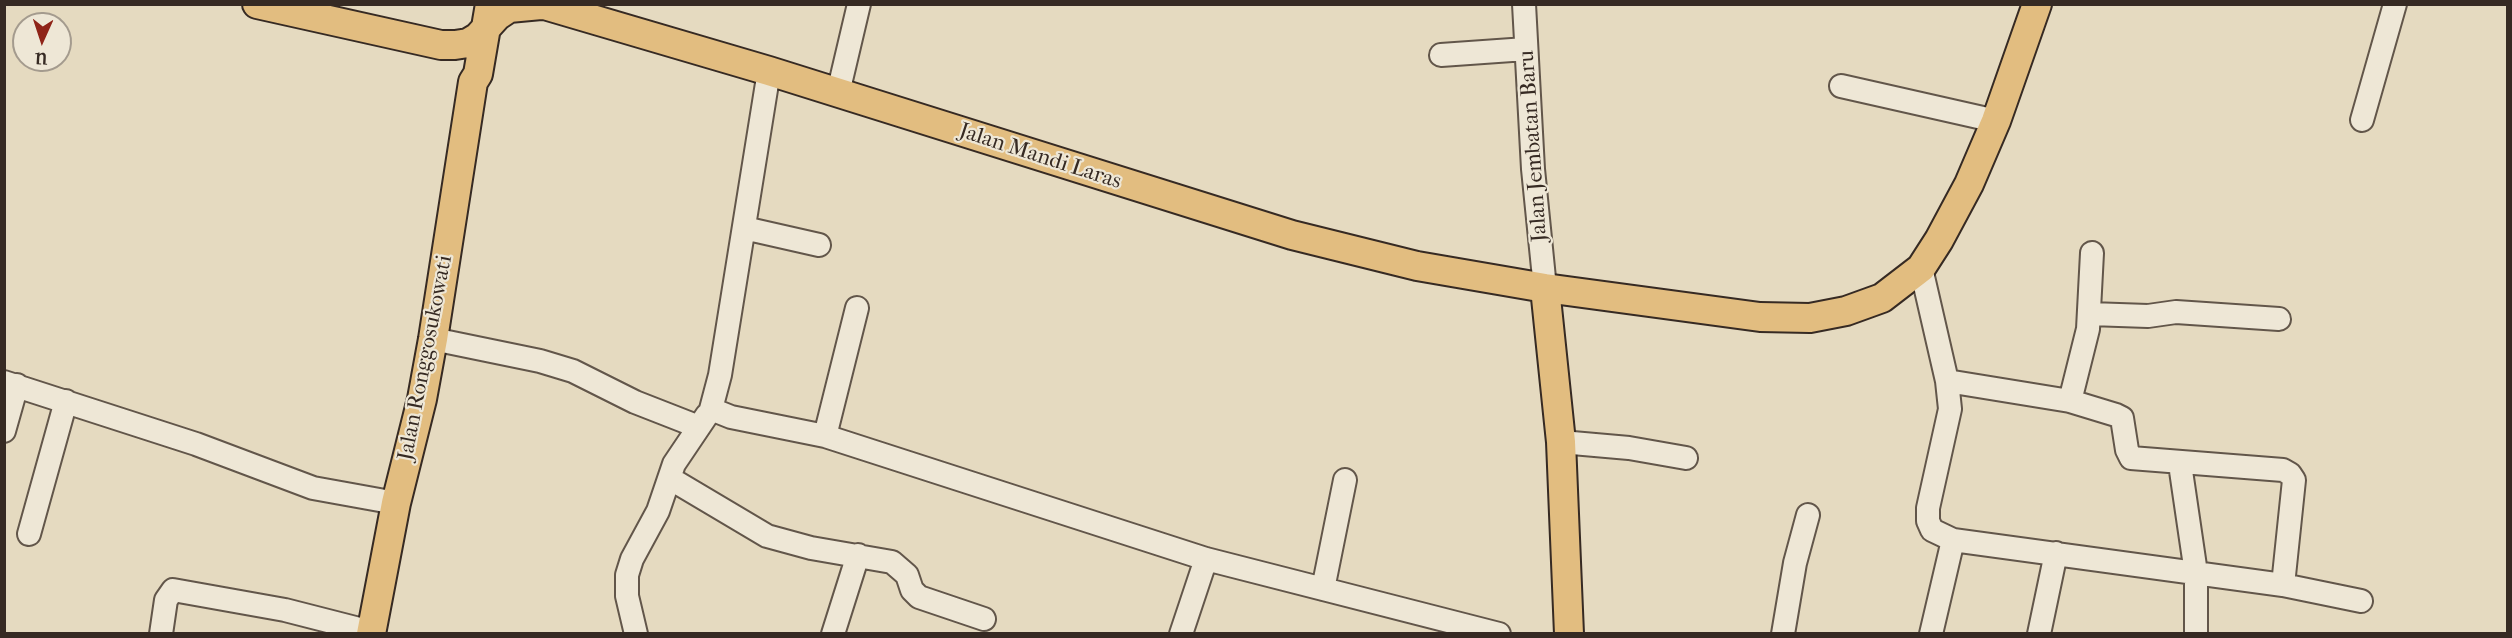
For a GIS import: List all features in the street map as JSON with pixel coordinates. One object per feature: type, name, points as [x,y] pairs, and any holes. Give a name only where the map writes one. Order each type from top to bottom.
[{"type":"main road","points":[[257,4],[441,45],[468,43],[478,37],[488,16],[497,16],[509,8],[541,5]]},
{"type":"main road","name":"Jalan Mandi Laras","points":[[541,5],[770,71],[1272,230],[1417,266],[1545,288],[1760,317],[1810,318],[1846,311],[1882,298],[1921,268],[1940,240],[1969,184],[1996,121],[2037,4]]},
{"type":"main road","name":"Jalan Ronggosukowati","points":[[371,633],[396,503],[422,399],[473,82],[478,74],[488,16]]},
{"type":"main road","points":[[441,45],[466,61],[473,82]]},
{"type":"main road","points":[[1545,288],[1561,442],[1569,633]]},
{"type":"street","points":[[838,93],[859,4]]},
{"type":"street","name":"Jalan Jembatan Baru","points":[[1524,4],[1533,169],[1545,288]]},
{"type":"street","points":[[2362,120],[2395,4]]},
{"type":"street","points":[[1441,56],[1526,49]]},
{"type":"street","points":[[636,633],[627,596],[627,575],[671,479],[674,464],[705,418],[720,375],[770,71]]},
{"type":"street","points":[[1841,86],[1996,121]]},
{"type":"street","points":[[744,228],[819,244]]},
{"type":"street","points":[[2070,401],[2090,315],[2092,253]]},
{"type":"street","points":[[1921,268],[1947,381],[1950,409],[1928,508],[1928,521],[1932,530],[1953,540],[2283,585],[2361,601]]},
{"type":"street","points":[[825,436],[857,308]]},
{"type":"street","points":[[2090,315],[2130,316],[2176,312],[2279,319]]},
{"type":"street","points":[[433,339],[540,361],[573,371],[635,402],[705,418],[731,417],[825,436],[1206,559],[1499,633]]},
{"type":"street","points":[[1947,381],[2070,401],[2122,418],[2127,450],[2132,458],[2180,464],[2283,470],[2290,474],[2294,480],[2283,585]]},
{"type":"street","points":[[4,431],[11,384],[196,444],[313,488],[396,503]]},
{"type":"street","points":[[29,534],[66,401]]},
{"type":"street","points":[[1561,442],[1629,448],[1686,458]]},
{"type":"street","points":[[2180,464],[2196,573],[2196,633]]},
{"type":"street","points":[[671,479],[767,536],[812,548],[892,562],[908,575],[912,590],[919,597],[984,619]]},
{"type":"street","points":[[1323,589],[1345,480]]},
{"type":"street","points":[[1783,633],[1795,563],[1808,515]]},
{"type":"street","points":[[1931,633],[1953,540]]},
{"type":"street","points":[[2039,633],[2056,553]]},
{"type":"street","points":[[833,633],[858,555]]},
{"type":"street","points":[[1181,633],[1206,559]]},
{"type":"street","points":[[160,633],[166,600],[173,590],[285,610],[371,633]]}]
